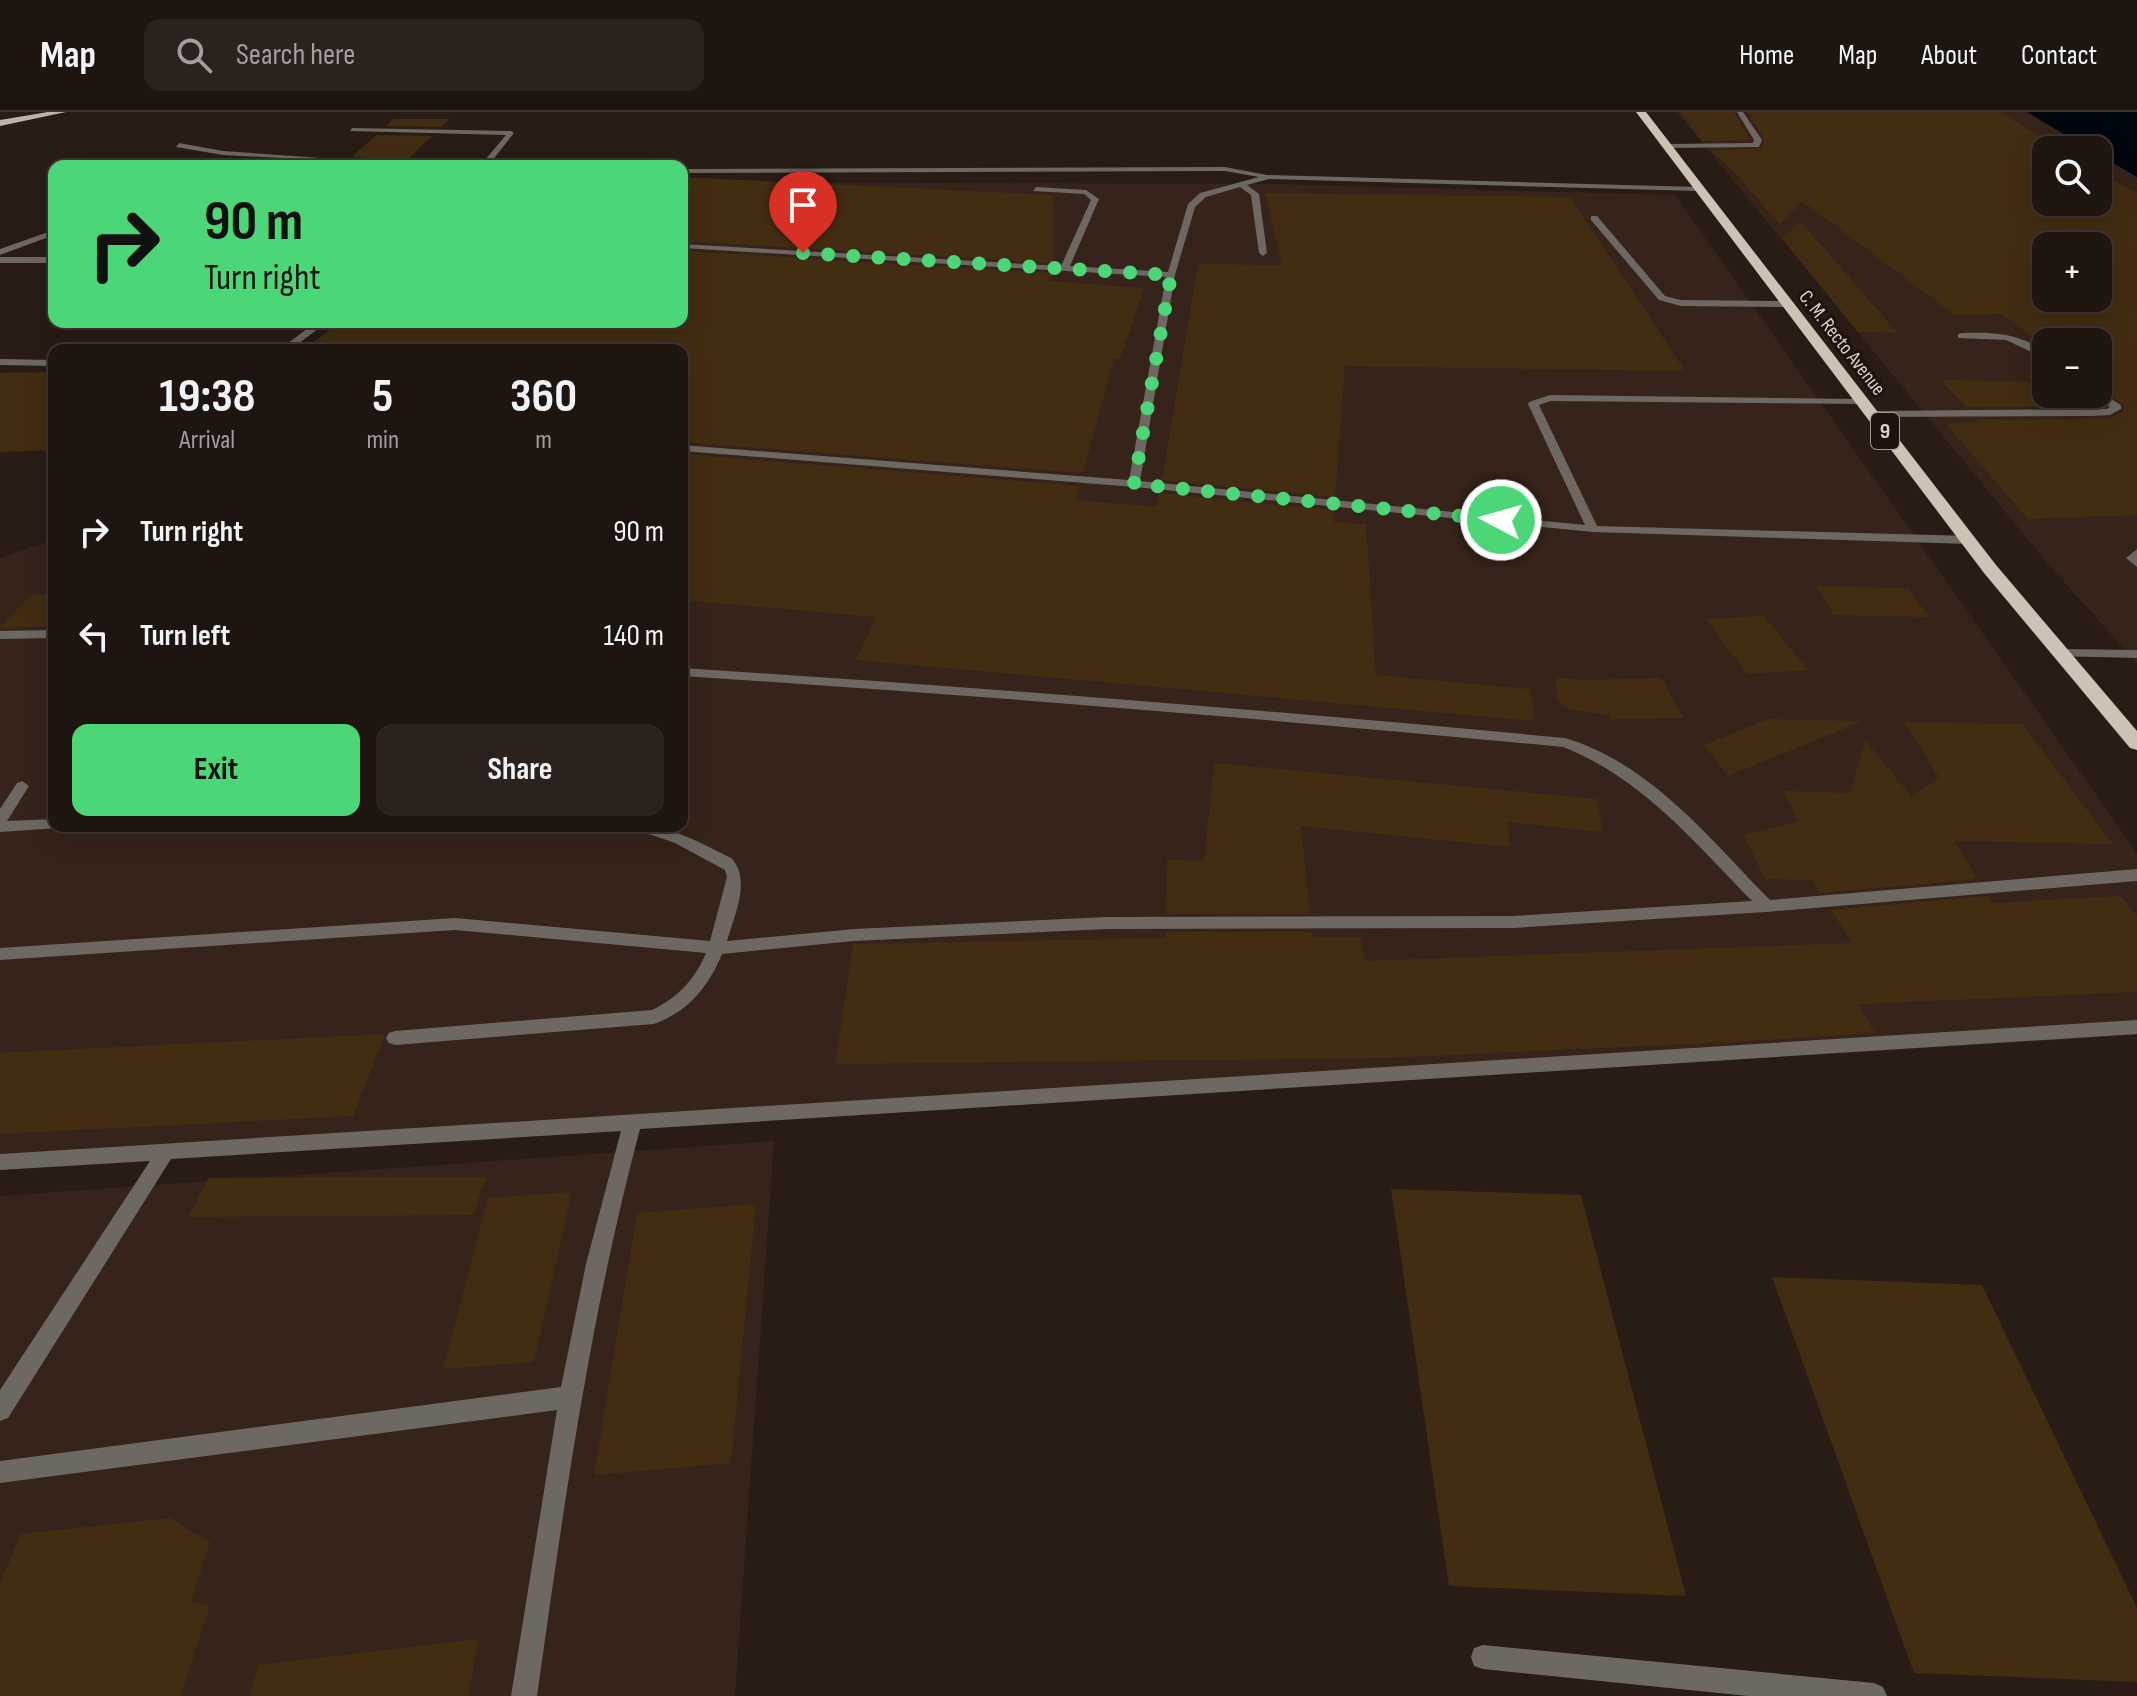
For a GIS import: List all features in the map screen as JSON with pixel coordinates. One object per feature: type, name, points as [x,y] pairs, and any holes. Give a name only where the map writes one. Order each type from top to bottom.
[{"type":"highway","name":"C. M. Recto Avenue","points":[[1641,112],[1969,540],[2137,744]]},
{"type":"main road","points":[[0,115],[16,112]]},
{"type":"main road","points":[[0,123],[62,112]]},
{"type":"lane","points":[[1668,146],[1756,145],[1758,140],[1740,112]]},
{"type":"lane","points":[[352,130],[511,133],[489,160]]},
{"type":"lane","points":[[179,145],[223,153],[334,160]]},
{"type":"lane","points":[[688,171],[1225,169],[1269,177],[1698,189]]},
{"type":"lane","points":[[1134,484],[1171,275],[1194,202],[1203,195],[1269,177]]},
{"type":"lane","points":[[1240,184],[1255,194],[1263,253]]},
{"type":"lane","points":[[1036,189],[1086,192],[1095,199],[1065,267]]},
{"type":"lane","points":[[1594,218],[1662,298],[1681,303],[1786,304]]},
{"type":"lane","points":[[0,252],[48,234]]},
{"type":"lane","points":[[688,246],[1171,275]]},
{"type":"lane","points":[[0,260],[48,260]]},
{"type":"lane","points":[[292,344],[314,328]]},
{"type":"lane","points":[[1961,336],[1994,335],[2024,340],[2032,346]]},
{"type":"lane","points":[[0,362],[48,363]]},
{"type":"lane","points":[[1593,529],[1533,404],[1539,399],[2092,413],[2110,412],[2117,407],[2112,404]]},
{"type":"lane","points":[[688,448],[1134,484],[1593,529],[1969,540]]},
{"type":"lane","points":[[2137,553],[2132,558],[2137,563]]},
{"type":"lane","points":[[0,635],[48,634]]},
{"type":"lane","points":[[2059,653],[2137,654]]},
{"type":"lane","points":[[688,672],[933,688],[1318,719],[1565,743],[1590,750],[1612,762],[1670,809],[1766,906]]},
{"type":"lane","points":[[0,824],[22,786]]},
{"type":"lane","points":[[0,824],[48,824]]},
{"type":"lane","points":[[395,1038],[654,1017],[673,1011],[690,994],[719,948],[735,877],[732,868],[680,839],[660,832]]},
{"type":"lane","points":[[0,954],[455,924],[719,948],[854,935],[1107,923],[1513,922],[1766,906],[2137,875]]},
{"type":"lane","points":[[0,1162],[2137,1027]]},
{"type":"lane","points":[[524,1696],[571,1397],[610,1209],[632,1123]]},
{"type":"lane","points":[[0,1410],[165,1153]]},
{"type":"lane","points":[[0,1472],[571,1397]]},
{"type":"lane","points":[[1483,1657],[1874,1696]]},
{"type":"shaded area","points":[[1677,112],[2027,112],[2067,136],[2032,136],[2032,216],[2112,216],[2112,162],[2137,177],[2137,663],[2048,564]]},
{"type":"shaded area","points":[[2027,112],[2137,112],[2137,177],[2112,162],[2112,136],[2067,136]]},
{"type":"shaded area","points":[[688,182],[1277,184],[1675,195],[2137,853],[2137,1035],[0,1166],[0,558],[48,540],[48,832],[688,832],[688,344],[311,344],[333,328],[688,328]]},
{"type":"shaded area","points":[[774,1141],[735,1696],[0,1696],[0,1196]]},
{"type":"building","points":[[1680,112],[1734,112],[1750,140],[1702,141]]},
{"type":"building","points":[[1747,112],[2000,112],[2039,136],[2032,136],[2032,216],[2112,216],[2112,179],[2137,193],[2137,515],[2028,519],[1946,424],[1980,422],[1978,420],[2111,418],[2122,412],[2124,405],[2112,397],[2112,328],[2032,328],[2032,337],[2001,314],[1955,315],[1802,201],[1780,224],[1711,151],[1762,148],[1764,138]]},
{"type":"building","points":[[393,119],[449,119],[441,127],[386,126]]},
{"type":"building","points":[[376,135],[432,136],[407,160],[352,157]]},
{"type":"building","points":[[688,177],[1053,195],[1054,263],[688,241]]},
{"type":"building","points":[[1265,193],[1570,197],[1685,371],[1345,366],[1335,497],[1162,480],[1198,264],[1282,265]]},
{"type":"building","points":[[1801,222],[1898,333],[1858,332],[1782,238]]},
{"type":"building","points":[[688,251],[1053,273],[1049,281],[1144,288],[1120,359],[1114,359],[1083,473],[688,442],[688,344],[311,344],[333,328],[688,328]]},
{"type":"building","points":[[48,372],[48,450],[0,452],[0,373]]},
{"type":"building","points":[[1941,380],[2032,382],[2032,407],[1966,407]]},
{"type":"building","points":[[688,454],[1080,486],[1076,500],[1157,507],[1159,493],[1334,510],[1334,522],[1366,524],[1376,675],[1530,689],[1535,721],[856,660],[876,617],[688,601]]},
{"type":"building","points":[[1816,586],[1908,588],[1929,617],[1834,615]]},
{"type":"building","points":[[30,595],[48,595],[48,626],[0,628]]},
{"type":"building","points":[[1764,616],[1808,670],[1747,674],[1706,619]]},
{"type":"building","points":[[1556,677],[1580,680],[1661,678],[1684,718],[1611,719],[1609,715],[1567,709],[1557,701]]},
{"type":"building","points":[[1768,719],[1863,721],[1728,776],[1704,745]]},
{"type":"building","points":[[1904,722],[2022,724],[2113,844],[1954,841],[1978,879],[1820,893],[1812,880],[1765,879],[1744,835],[1798,822],[1783,791],[1850,793],[1865,740],[1912,797],[1939,777]]},
{"type":"building","points":[[1214,763],[1597,799],[1603,832],[1507,822],[1510,847],[1301,826],[1310,914],[1166,914],[1167,860],[1204,861]]},
{"type":"building","points":[[1989,896],[1993,903],[2120,896],[2137,915],[2137,992],[1858,1004],[1875,1033],[1732,1042],[1386,1058],[835,1064],[853,944],[1166,938],[1166,932],[1312,932],[1313,937],[1360,937],[1365,961],[1852,943],[1831,910]]},
{"type":"building","points":[[385,1034],[353,1116],[0,1134],[0,1053]]},
{"type":"building","points":[[486,1177],[473,1215],[189,1217],[208,1178]]},
{"type":"building","points":[[1391,1189],[1581,1195],[1686,1596],[1449,1586]]},
{"type":"building","points":[[572,1192],[534,1362],[443,1369],[488,1198]]},
{"type":"building","points":[[756,1204],[731,1463],[594,1475],[637,1213]]},
{"type":"building","points":[[1772,1277],[1982,1285],[2137,1608],[2137,1682],[1914,1673]]},
{"type":"building","points":[[170,1518],[210,1542],[191,1602],[210,1606],[181,1696],[0,1696],[0,1583],[21,1534]]},
{"type":"building","points":[[479,1639],[468,1696],[249,1696],[258,1665]]},
{"type":"route","points":[[803,253],[1171,275],[1134,484],[1501,520]]}]
